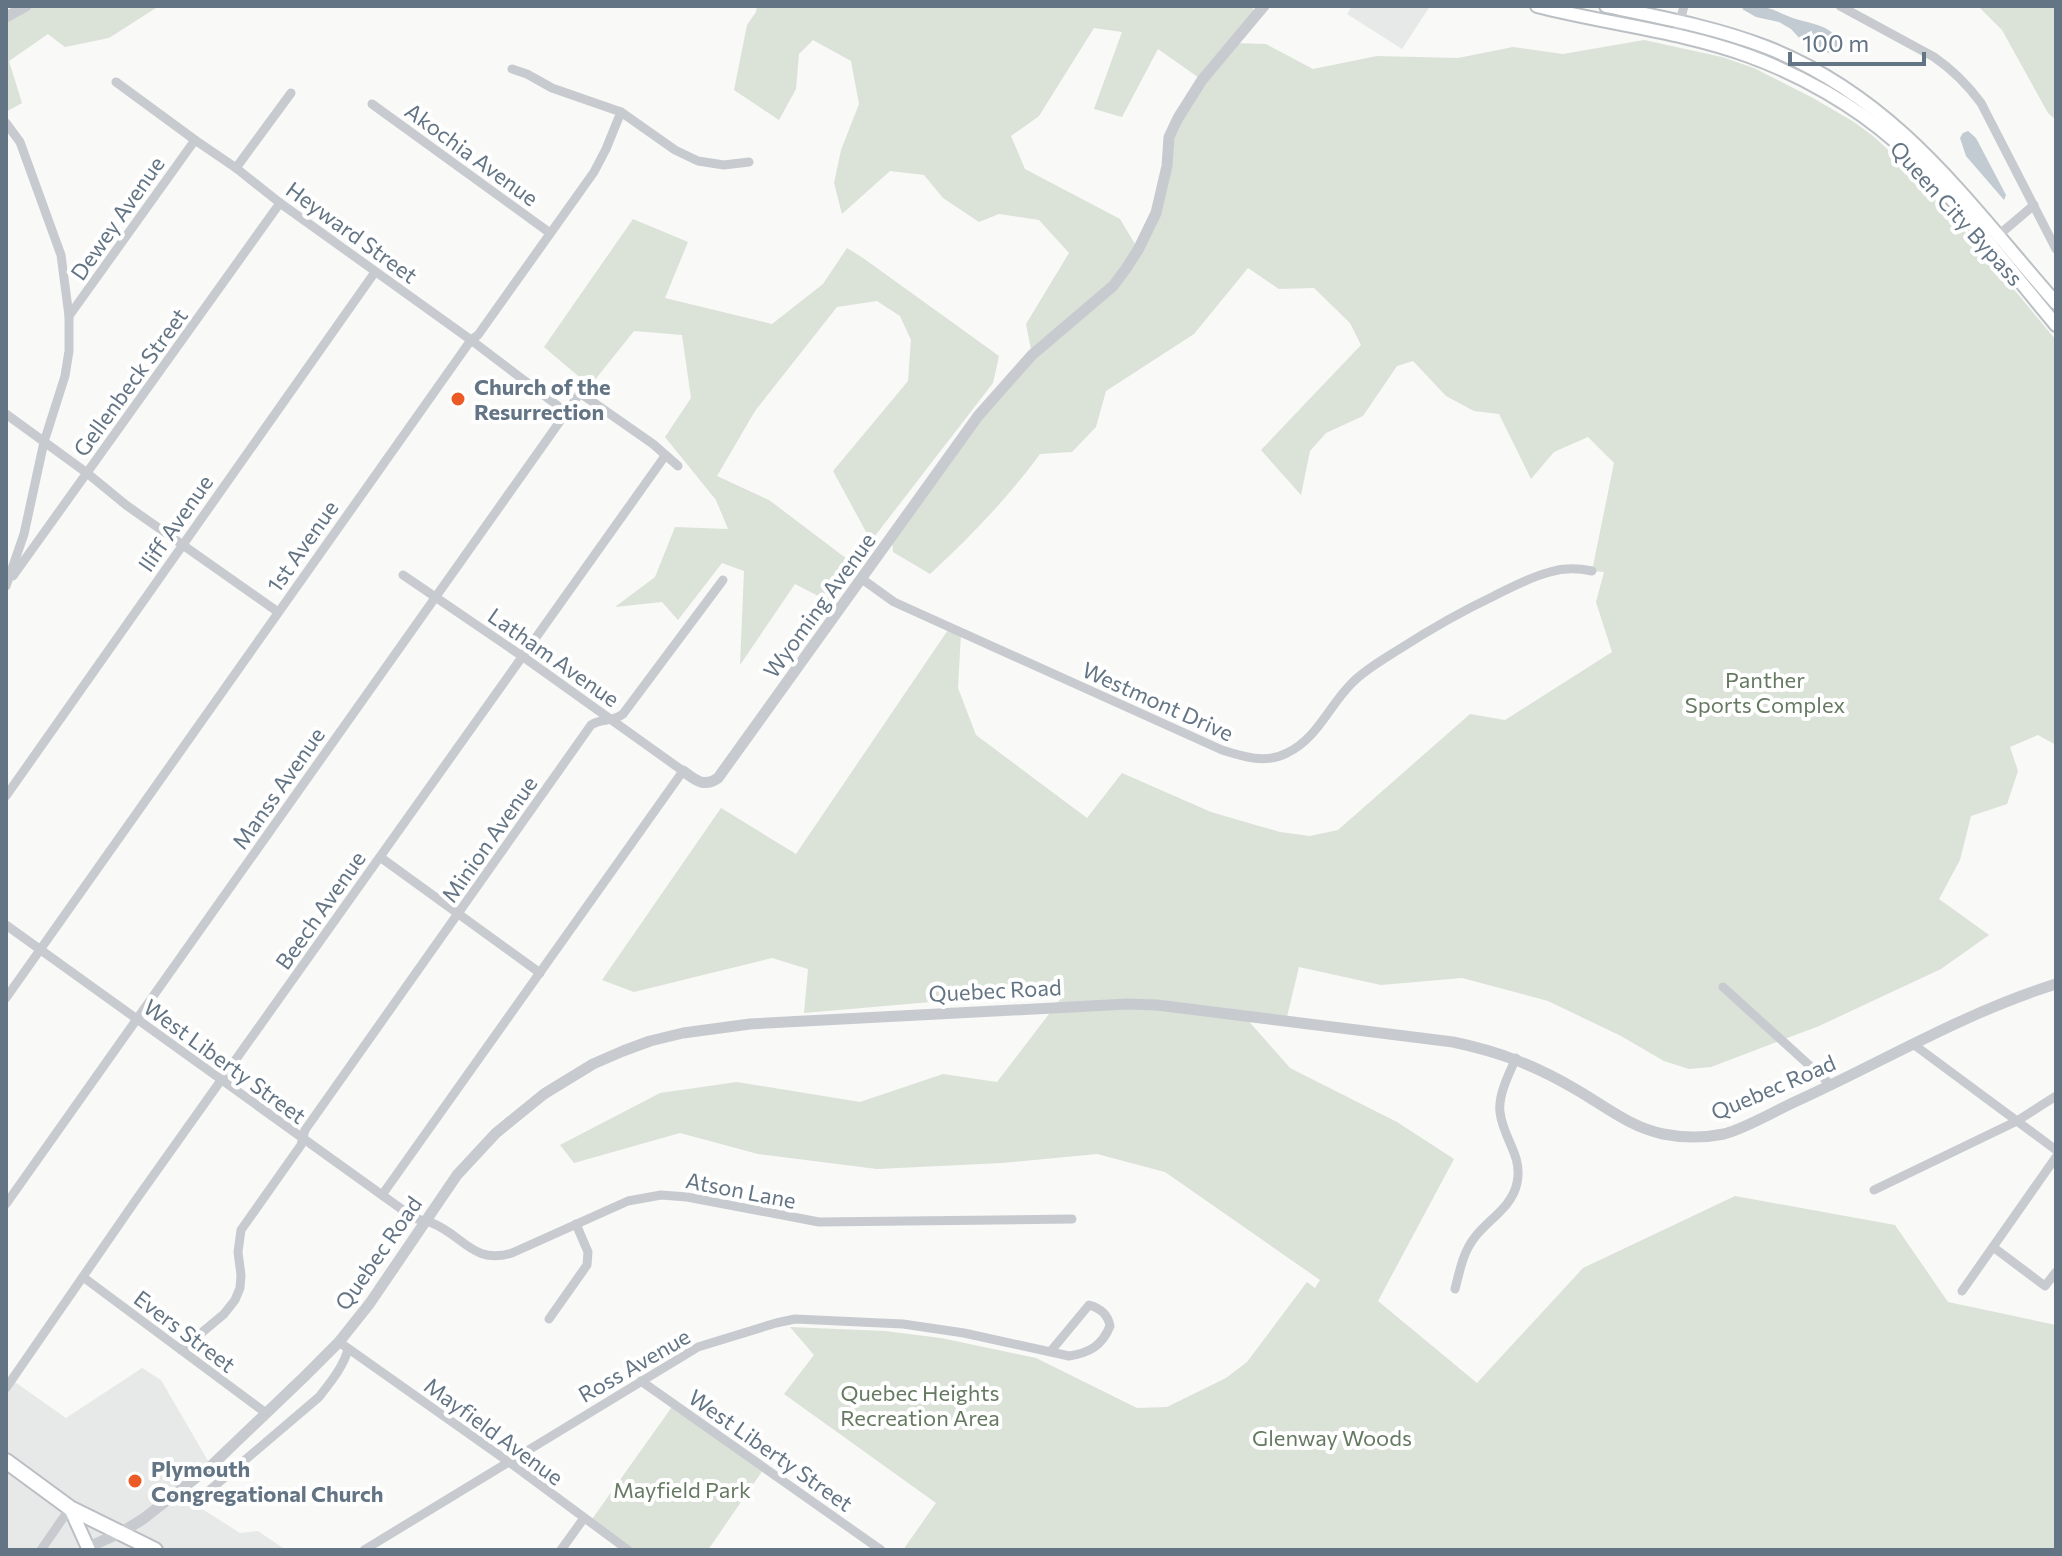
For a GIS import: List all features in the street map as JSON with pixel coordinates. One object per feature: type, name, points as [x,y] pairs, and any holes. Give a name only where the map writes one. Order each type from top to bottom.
[{"type":"main road","name":"Queen City Bypass","points":[[1537,6],[1713,44],[1779,68],[1848,106],[1895,141],[1993,240]]},
{"type":"main road","name":"Queen City Bypass","points":[[1606,6],[1727,33],[1767,47],[1842,85],[1877,110],[1934,162],[2056,325]]},
{"type":"main road","points":[[1993,240],[2056,303]]},
{"type":"main road","points":[[6,1461],[70,1508],[155,1550]]},
{"type":"main road","points":[[70,1508],[89,1548]]},
{"type":"street","points":[[6,17],[26,6]]},
{"type":"street","name":"Wyoming Avenue","points":[[683,771],[703,783],[718,778],[978,416],[1032,355],[1113,286],[1143,241],[1156,213],[1167,166],[1169,137],[1178,118],[1202,80],[1264,6]]},
{"type":"street","points":[[1676,36],[1684,6]]},
{"type":"street","points":[[1840,6],[1934,57],[1960,77],[1981,103],[2056,249]]},
{"type":"street","points":[[512,69],[552,88],[621,112],[675,150],[698,161],[724,165],[749,162]]},
{"type":"street","name":"Heyward Street","points":[[116,82],[566,412]]},
{"type":"street","points":[[236,168],[291,93]]},
{"type":"street","name":"Akochia Avenue","points":[[372,104],[550,233]]},
{"type":"street","name":"1st Avenue","points":[[6,998],[471,340],[478,335],[594,172],[621,112]]},
{"type":"street","points":[[6,123],[20,142],[61,255],[69,316],[65,376],[44,442],[24,534],[7,584]]},
{"type":"street","name":"Dewey Avenue","points":[[69,316],[195,140]]},
{"type":"street","name":"Gellenbeck Street","points":[[7,584],[280,203]]},
{"type":"street","points":[[1993,240],[2034,205]]},
{"type":"street","name":"Iliff Avenue","points":[[6,796],[375,272]]},
{"type":"street","name":"Manss Avenue","points":[[6,1204],[580,393],[653,444],[665,456]]},
{"type":"street","points":[[6,414],[126,505],[278,612]]},
{"type":"street","points":[[665,456],[678,466]]},
{"type":"street","name":"Beech Avenue","points":[[6,1388],[665,456]]},
{"type":"street","name":"Westmont Drive","points":[[862,579],[894,602],[961,633],[1222,750],[1258,759],[1282,755],[1300,745],[1318,728],[1330,707],[1355,679],[1430,630],[1541,574],[1579,569],[1592,571]]},
{"type":"street","name":"Latham Avenue","points":[[403,575],[683,771]]},
{"type":"street","name":"Minion Avenue","points":[[181,1350],[224,1314],[235,1300],[240,1288],[238,1252],[241,1230],[301,1145],[305,1130],[591,725],[623,714],[723,580]]},
{"type":"street","points":[[382,1195],[683,771]]},
{"type":"street","points":[[380,857],[540,973]]},
{"type":"street","name":"West Liberty Street","points":[[6,925],[301,1139],[414,1218],[425,1221]]},
{"type":"street","name":"Quebec Road","points":[[89,1548],[143,1519],[211,1466],[266,1413],[344,1346],[457,1175],[496,1133],[544,1094],[582,1070],[650,1041],[750,1024],[1157,1005],[1453,1042],[1516,1058],[1631,1124],[1681,1137],[1699,1137],[1728,1133],[1994,1005],[2056,984]]},
{"type":"street","points":[[1723,987],[1831,1085]]},
{"type":"street","points":[[1913,1044],[2056,1150]]},
{"type":"street","points":[[1455,1289],[1468,1248],[1478,1233],[1508,1203],[1516,1186],[1517,1160],[1503,1128],[1500,1103],[1516,1058]]},
{"type":"street","points":[[1874,1190],[2017,1121],[2056,1096]]},
{"type":"street","points":[[1962,1291],[2056,1157]]},
{"type":"street","name":"Atson Lane","points":[[425,1221],[433,1223],[478,1253],[495,1256],[512,1253],[628,1201],[661,1195],[687,1197],[819,1222],[1072,1219]]},
{"type":"street","points":[[549,1319],[587,1265],[588,1252],[576,1224]]},
{"type":"street","points":[[1993,1247],[2045,1286],[2056,1272]]},
{"type":"street","name":"Evers Street","points":[[83,1277],[266,1413]]},
{"type":"street","name":"Ross Avenue","points":[[364,1550],[709,1342],[795,1319],[903,1324],[964,1333],[1050,1352],[1069,1356],[1089,1351],[1100,1344],[1110,1326],[1106,1316],[1089,1305],[1050,1352]]},
{"type":"street","name":"Quebec Road","points":[[204,1495],[319,1397],[347,1355],[344,1346]]},
{"type":"street","name":"Mayfield Avenue","points":[[344,1346],[628,1550]]},
{"type":"street","name":"West Liberty Street","points":[[641,1381],[881,1550]]},
{"type":"street","points":[[41,1550],[70,1508]]},
{"type":"street","points":[[561,1550],[584,1518]]},
{"type":"shaded area","points":[[1352,6],[1430,6],[1402,49],[1347,14]]},
{"type":"shaded area","points":[[1747,6],[1770,8],[1824,28],[1840,42],[1839,48],[1829,53],[1802,41],[1779,22],[1756,17],[1742,9]]},
{"type":"shaded area","points":[[1968,131],[1976,138],[2006,195],[2004,200],[1966,156],[1960,138]]},
{"type":"shaded area","points":[[142,1368],[161,1380],[211,1466],[177,1493],[240,1533],[258,1531],[286,1550],[6,1550],[6,1388],[12,1380],[66,1418]]},
{"type":"green space","points":[[26,6],[159,6],[109,38],[65,47],[48,34],[9,61],[22,103],[6,112],[6,17]]},
{"type":"green space","points":[[757,6],[1253,6],[1254,18],[1233,43],[1266,44],[1313,69],[1377,56],[1458,58],[1513,47],[1563,54],[1644,40],[1722,57],[1754,68],[1854,122],[1905,165],[1981,250],[2056,340],[2056,745],[2038,735],[2010,747],[2018,771],[2007,804],[1971,816],[1960,860],[1939,899],[1989,935],[1941,969],[1819,1026],[1711,1067],[1689,1069],[1664,1061],[1621,1036],[1548,1001],[1462,978],[1381,985],[1299,967],[1286,1021],[1245,1017],[1290,1068],[1397,1122],[1454,1159],[1378,1301],[1477,1383],[1583,1268],[1735,1196],[1895,1225],[1948,1302],[2056,1325],[2056,1550],[903,1550],[936,1503],[784,1394],[814,1355],[790,1327],[885,1331],[941,1338],[1036,1358],[1137,1408],[1167,1407],[1226,1378],[1247,1362],[1307,1282],[1315,1288],[1320,1280],[1165,1172],[1097,1154],[1002,1163],[877,1169],[758,1154],[680,1133],[574,1163],[560,1145],[660,1093],[737,1082],[860,1102],[943,1074],[997,1082],[1062,997],[989,997],[804,1013],[808,969],[772,958],[634,992],[602,980],[721,808],[796,854],[950,627],[961,633],[958,688],[976,735],[1087,818],[1122,773],[1211,812],[1280,832],[1310,836],[1338,830],[1470,714],[1505,720],[1612,652],[1596,602],[1604,572],[1592,571],[1614,463],[1588,437],[1554,452],[1531,479],[1499,414],[1474,411],[1446,396],[1413,361],[1397,366],[1363,416],[1326,433],[1310,451],[1301,495],[1261,450],[1361,345],[1350,323],[1314,288],[1279,289],[1248,268],[1194,334],[1106,391],[1096,427],[1072,452],[1040,454],[988,517],[930,574],[893,552],[892,538],[978,416],[1032,355],[1026,324],[1069,253],[1039,220],[999,214],[979,222],[943,198],[924,175],[890,171],[842,214],[834,183],[841,150],[859,104],[851,61],[813,40],[799,54],[796,89],[779,120],[734,90],[747,25]],"holes":[[[1094,28],[1122,32],[1094,109],[1122,117],[1158,49],[1202,80],[1168,147],[1148,232],[1138,249],[1120,219],[1025,169],[1011,136],[1039,116]]]},
{"type":"green space","points":[[1978,6],[2056,6],[2056,120],[2048,113],[2002,30]]},
{"type":"green space","points":[[633,219],[688,242],[665,298],[772,324],[823,284],[847,248],[999,356],[993,383],[871,541],[833,471],[908,381],[911,340],[900,316],[877,301],[837,307],[755,411],[717,476],[769,500],[855,565],[828,601],[795,584],[740,665],[744,571],[722,563],[678,620],[662,602],[615,607],[655,577],[675,527],[728,529],[716,500],[665,437],[691,398],[682,335],[634,331],[590,386],[544,347]]},
{"type":"green space","name":"Mayfield Park","points":[[674,1404],[765,1467],[708,1550],[628,1550],[590,1522]]},
{"type":"place","name":"Church of the Resurrection","points":[[458,399]]},
{"type":"place","name":"Plymouth Congregational Church","points":[[135,1481]]},
{"type":"park label","name":"Panther Sports Complex","points":[[1765,692]]},
{"type":"park label","name":"Quebec Heights Recreation Area","points":[[920,1404]]},
{"type":"park label","name":"Glenway Woods","points":[[1332,1437]]}]
